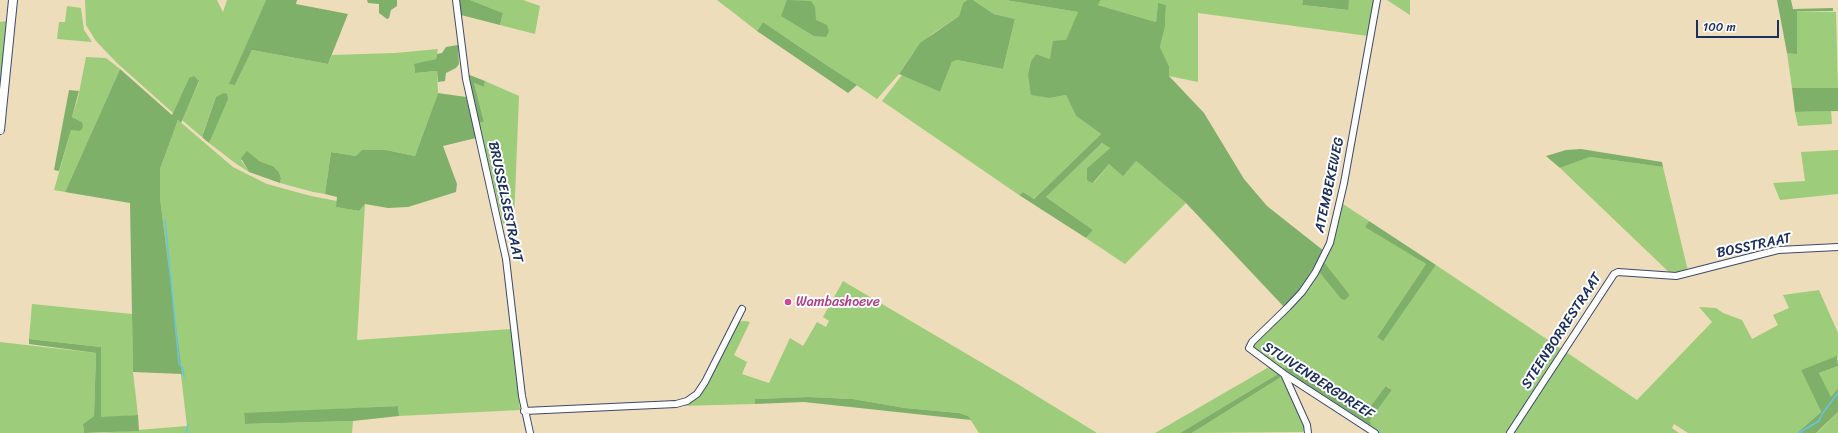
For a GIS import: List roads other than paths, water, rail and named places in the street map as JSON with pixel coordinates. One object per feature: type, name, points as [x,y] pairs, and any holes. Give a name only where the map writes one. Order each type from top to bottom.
[{"type":"main road","points":[[0,130],[13,0]]},
{"type":"street","name":"BRUSSELSESTRAAT","points":[[456,0],[466,79],[506,258],[524,411],[530,433]]},
{"type":"street","name":"ATEMBEKEWEG","points":[[1249,348],[1252,342],[1302,292],[1315,273],[1330,243],[1344,183],[1377,0]]},
{"type":"street","name":"BOSSTRAAT","points":[[1676,276],[1778,250],[1838,247]]},
{"type":"street","name":"STEENBORRESTRAAT","points":[[1510,433],[1614,274],[1618,272],[1676,276]]},
{"type":"street","points":[[524,411],[676,404],[687,401],[696,394],[705,382],[742,309]]},
{"type":"street","name":"STUIVENBERGDREEF","points":[[1249,348],[1284,374],[1375,433]]},
{"type":"street","points":[[1284,374],[1307,425],[1308,433]]},
{"type":"waterway","points":[[165,220],[179,363],[183,369],[184,377]]},
{"type":"waterway","points":[[1799,433],[1819,421],[1822,414],[1838,393]]},
{"type":"waterway","points":[[1344,409],[1380,433]]},
{"type":"waterway","points":[[186,433],[188,425]]},
{"type":"place","name":"Wambashoeve","points":[[788,302]]}]
